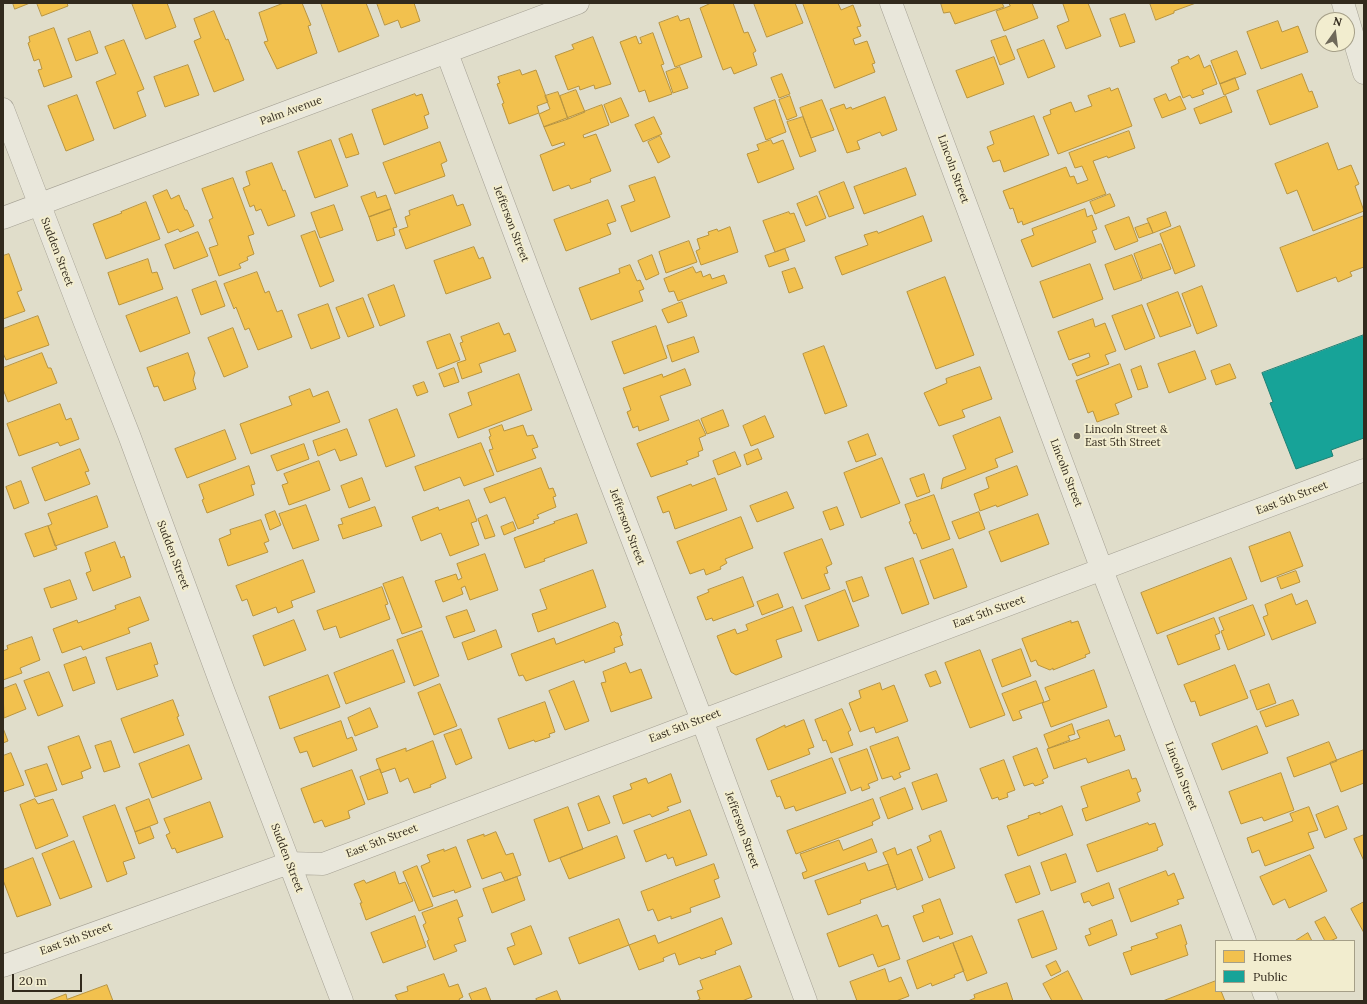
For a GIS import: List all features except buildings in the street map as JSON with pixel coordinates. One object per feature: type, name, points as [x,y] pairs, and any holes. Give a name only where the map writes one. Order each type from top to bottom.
[{"type":"street","name":"Palm Avenue","points":[[3,218],[578,3]]},
{"type":"street","name":"Lincoln Street","points":[[891,3],[1102,570],[1245,940]]},
{"type":"street","points":[[1343,3],[1364,73]]},
{"type":"street","name":"Jefferson Street","points":[[446,53],[702,720],[806,1001]]},
{"type":"street","name":"Sudden Street","points":[[3,109],[129,435],[342,1001]]},
{"type":"street","name":"East 5th Street","points":[[3,966],[289,863],[323,864],[1364,470]]},
{"type":"place","name":"Lincoln Street & East 5th Street","points":[[1077,436]]}]
